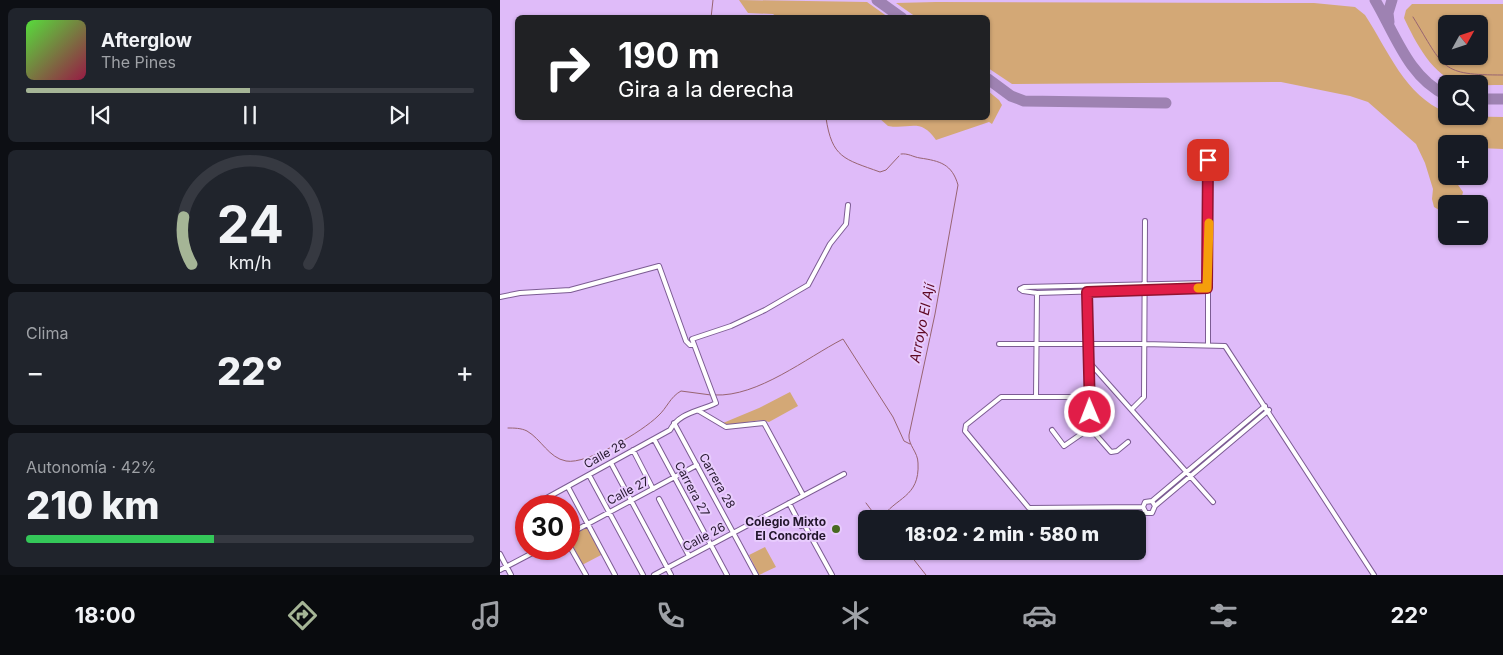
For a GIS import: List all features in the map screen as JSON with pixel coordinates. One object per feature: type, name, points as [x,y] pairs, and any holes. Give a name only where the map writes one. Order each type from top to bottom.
[{"type":"street","points":[[1208,160],[1208,344]]},
{"type":"street","points":[[694,345],[692,339],[694,337],[739,322],[788,298],[808,285],[830,244],[846,224],[848,205]]},
{"type":"street","points":[[1132,410],[1144,397],[1145,222]]},
{"type":"street","points":[[500,297],[520,293],[570,290],[659,266],[686,340],[690,345],[694,345]]},
{"type":"street","points":[[1145,288],[1021,288],[1023,292],[1037,293],[1087,292],[1207,285]]},
{"type":"street","points":[[1087,292],[1090,428],[1111,452],[1117,452],[1128,442]]},
{"type":"street","points":[[1036,397],[1037,293]]},
{"type":"street","points":[[999,344],[1221,345],[1229,350],[1269,410],[1374,575]]},
{"type":"street","name":"Calle 28","points":[[549,495],[670,430],[674,423],[684,414],[699,411],[716,403],[694,345]]},
{"type":"street","points":[[1088,361],[1213,502]]},
{"type":"street","points":[[1089,397],[998,398],[964,428],[967,435],[1025,504],[1034,508],[1142,507],[1149,514],[1269,410]]},
{"type":"street","points":[[1142,507],[1146,502],[1152,501],[1266,406]]},
{"type":"street","points":[[699,411],[726,427],[759,422],[767,425],[803,495]]},
{"type":"street","name":"Carrera 28","points":[[674,423],[756,575]]},
{"type":"street","points":[[1052,430],[1064,446],[1090,428]]},
{"type":"street","name":"Carrera 27","points":[[654,439],[727,575]]},
{"type":"street","points":[[633,450],[653,489]]},
{"type":"street","points":[[611,463],[671,575]]},
{"type":"street","name":"Calle 27","points":[[580,528],[697,465]]},
{"type":"street","name":"Calle 26","points":[[654,575],[844,474]]},
{"type":"street","points":[[589,475],[643,575]]},
{"type":"street","points":[[568,486],[615,575]]},
{"type":"street","points":[[659,499],[689,556]]},
{"type":"street","points":[[1152,501],[1156,506]]},
{"type":"street","points":[[789,503],[832,575]]},
{"type":"street","points":[[500,554],[511,575]]},
{"type":"street","points":[[500,570],[519,560]]},
{"type":"street","points":[[578,560],[586,575]]},
{"type":"shaded area","points":[[739,0],[867,2],[885,15],[774,15],[748,13]]},
{"type":"shaded area","points":[[896,3],[1314,3],[1355,7],[1365,15],[1408,84],[1419,95],[1438,108],[1438,125],[1488,125],[1488,117],[1503,117],[1503,149],[1488,148],[1488,135],[1438,135],[1438,185],[1458,185],[1463,192],[1462,195],[1438,195],[1438,209],[1434,207],[1432,199],[1433,189],[1425,163],[1416,144],[1368,102],[1350,96],[1281,82],[1012,84],[990,69],[990,15],[913,15]]},
{"type":"shaded area","points":[[1412,4],[1503,4],[1503,85],[1488,85],[1488,75],[1442,74],[1419,47],[1404,18],[1406,10]]},
{"type":"shaded area","points":[[990,93],[1002,105],[992,124],[989,122],[936,140],[930,133],[920,127],[888,126],[881,120],[990,120]]},
{"type":"shaded area","points":[[790,392],[798,406],[769,422],[757,420],[734,425],[723,423],[759,408]]},
{"type":"shaded area","points":[[588,527],[603,554],[582,565],[580,560],[580,531]]},
{"type":"shaded area","points":[[765,547],[776,567],[759,575],[749,555]]},
{"type":"waterway","name":"Arroyo El Ají","points":[[711,15],[713,0]]},
{"type":"waterway","points":[[1413,17],[1432,48],[1446,66],[1467,73],[1503,75]]},
{"type":"waterway","name":"Arroyo El Ají","points":[[826,120],[836,149],[857,164],[880,172],[886,170],[899,156]]},
{"type":"waterway","name":"Arroyo El Ají","points":[[889,510],[911,490],[918,475],[918,459],[910,442],[909,435],[935,314],[958,185],[949,168],[939,162],[901,154]]},
{"type":"waterway","points":[[715,395],[748,390],[765,383],[843,339],[893,417],[904,441],[910,444]]},
{"type":"waterway","points":[[508,428],[527,431],[555,456],[566,461],[575,461],[587,458],[628,438],[658,416],[674,396],[681,391],[711,395]]},
{"type":"waterway","points":[[866,503],[871,510]]},
{"type":"waterway","name":"Arroyo El Ají","points":[[914,560],[926,575]]},
{"type":"taxiway","points":[[877,0],[898,15]]},
{"type":"taxiway","points":[[1375,0],[1404,54],[1422,78],[1438,90]]},
{"type":"taxiway","points":[[1389,22],[1388,13],[1392,0]]},
{"type":"taxiway","points":[[990,80],[1011,96],[1024,101],[1166,103]]},
{"type":"taxiway","points":[[1488,99],[1503,99]]},
{"type":"slow traffic","points":[[1198,288],[1207,288],[1209,223]]},
{"type":"place","name":"Colegio Mixto El Concorde","points":[[836,529]]},
{"type":"route","points":[[1090,412],[1087,292],[1207,288],[1208,160]]}]
